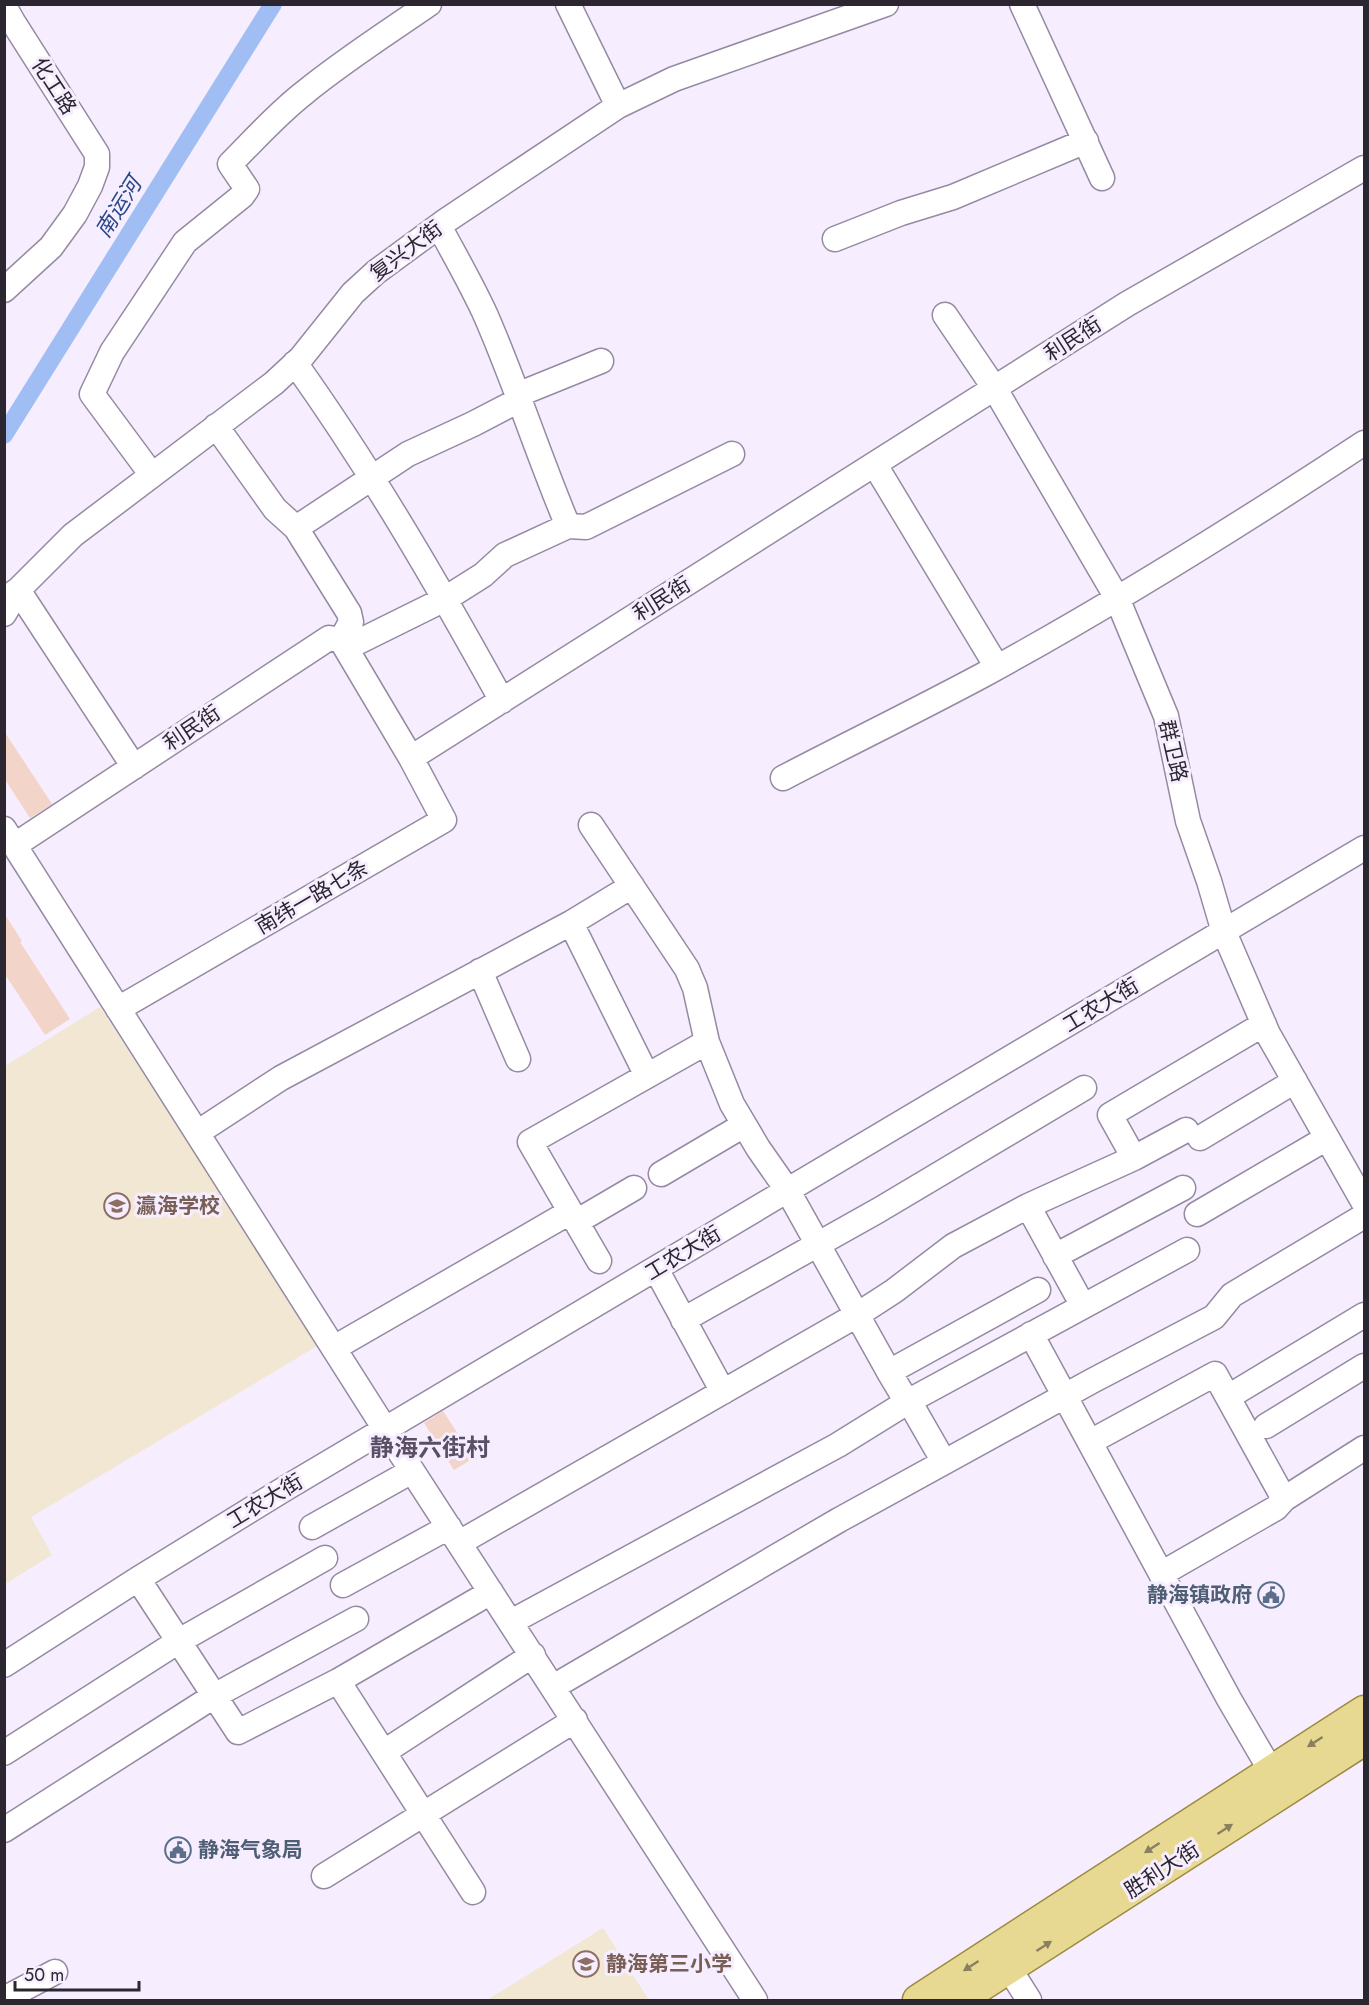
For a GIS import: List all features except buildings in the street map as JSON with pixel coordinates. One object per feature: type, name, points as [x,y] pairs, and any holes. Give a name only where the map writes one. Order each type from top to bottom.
[{"type":"main road","points":[[918,2001],[1003,1959],[1271,1771],[1365,1711]]},
{"type":"main road","name":"胜利大街","points":[[959,2001],[1003,1959],[1365,1740]]},
{"type":"street","points":[[152,475],[92,394],[112,352],[185,242],[242,196],[247,189],[230,164],[302,94],[352,56],[429,4]]},
{"type":"street","points":[[568,4],[618,106]]},
{"type":"street","name":"复兴大街","points":[[4,614],[11,595],[73,535],[274,383],[295,363],[353,293],[376,272],[439,226],[618,106],[674,79],[886,4]]},
{"type":"street","points":[[1022,4],[1102,178]]},
{"type":"street","name":"化工路","points":[[4,6],[97,154],[97,167],[75,214],[57,239],[4,290]]},
{"type":"street","points":[[835,239],[901,213],[953,197],[1086,141]]},
{"type":"street","name":"利民街","points":[[411,758],[1127,304],[1365,168]]},
{"type":"street","points":[[439,226],[485,314],[568,526]]},
{"type":"street","name":"群卫路","points":[[945,315],[995,389],[1117,598],[1166,716],[1188,821],[1224,932],[1264,1024],[1365,1203]]},
{"type":"street","points":[[296,528],[408,454],[473,424],[518,397],[601,361]]},
{"type":"street","points":[[295,363],[372,478],[445,599],[502,701]]},
{"type":"street","points":[[216,426],[275,509],[296,528],[349,614],[351,622],[344,644],[411,758]]},
{"type":"street","points":[[783,778],[997,667],[1117,598],[1263,509],[1365,443]]},
{"type":"street","name":"利民街","points":[[10,837],[134,767],[328,638],[344,644],[445,599],[483,575],[505,555],[568,526],[586,527],[732,454]]},
{"type":"street","points":[[875,465],[997,667]]},
{"type":"street","points":[[11,595],[134,767]]},
{"type":"street","name":"南纬一路七条","points":[[118,1009],[444,820],[411,758]]},
{"type":"street","points":[[591,825],[687,969],[695,988],[707,1042],[732,1104],[788,1191],[856,1316],[944,1462]]},
{"type":"street","points":[[10,837],[385,1429],[755,2001]]},
{"type":"street","name":"工农大街","points":[[4,1665],[138,1579],[385,1429],[1365,848]]},
{"type":"street","points":[[197,1133],[280,1078],[571,923],[632,886]]},
{"type":"street","points":[[571,923],[647,1076]]},
{"type":"street","points":[[480,971],[518,1059]]},
{"type":"street","points":[[1134,1158],[1110,1115],[1264,1024]]},
{"type":"street","points":[[598,1261],[530,1142],[707,1042]]},
{"type":"street","points":[[343,1585],[454,1535],[723,1392],[856,1316],[894,1291],[953,1246],[1028,1206],[1193,1134],[1295,1081]]},
{"type":"street","points":[[683,1320],[879,1210],[1084,1088]]},
{"type":"street","points":[[661,1174],[744,1125]]},
{"type":"street","points":[[1197,1214],[1327,1138]]},
{"type":"street","points":[[334,1348],[573,1217],[634,1188]]},
{"type":"street","points":[[1055,1256],[1183,1188]]},
{"type":"street","points":[[1028,1206],[1083,1306]]},
{"type":"street","points":[[554,1687],[839,1520],[1214,1317],[1232,1295],[1365,1216]]},
{"type":"street","points":[[511,1622],[838,1445],[909,1401],[1187,1250]]},
{"type":"street","points":[[656,1269],[723,1392]]},
{"type":"street","points":[[889,1372],[1038,1290]]},
{"type":"street","points":[[1238,1391],[1365,1315]]},
{"type":"street","points":[[1031,1334],[1271,1771]]},
{"type":"street","points":[[1266,1426],[1365,1366]]},
{"type":"street","points":[[1090,1442],[1215,1374],[1284,1500]]},
{"type":"street","points":[[1161,1574],[1276,1508],[1284,1500],[1365,1448]]},
{"type":"street","points":[[312,1527],[412,1470]]},
{"type":"street","points":[[4,1753],[178,1641],[325,1558]]},
{"type":"street","points":[[138,1579],[238,1732],[338,1681],[491,1592]]},
{"type":"street","points":[[4,1830],[214,1696],[356,1619]]},
{"type":"street","points":[[384,1752],[532,1655]]},
{"type":"street","points":[[338,1681],[473,1892]]},
{"type":"street","points":[[324,1876],[574,1720]]},
{"type":"street","points":[[1003,1959],[1029,2001]]},
{"type":"street","points":[[4,1999],[55,1972]]},
{"type":"shaded area","name":"瀛海学校","points":[[100,1007],[319,1345],[31,1517],[52,1555],[5,1584],[5,1066]]},
{"type":"shaded area","name":"静海第三小学","points":[[603,1928],[649,2000],[487,2000]]},
{"type":"waterway","name":"南运河","points":[[4,435],[273,4]]},
{"type":"place","name":"瀛海学校","points":[[117,1206]]},
{"type":"place","name":"静海镇政府","points":[[1271,1595]]},
{"type":"place","name":"静海气象局","points":[[178,1850]]},
{"type":"place","name":"静海第三小学","points":[[586,1964]]},
{"type":"district","name":"静海六街村","points":[[430,1448]]}]
